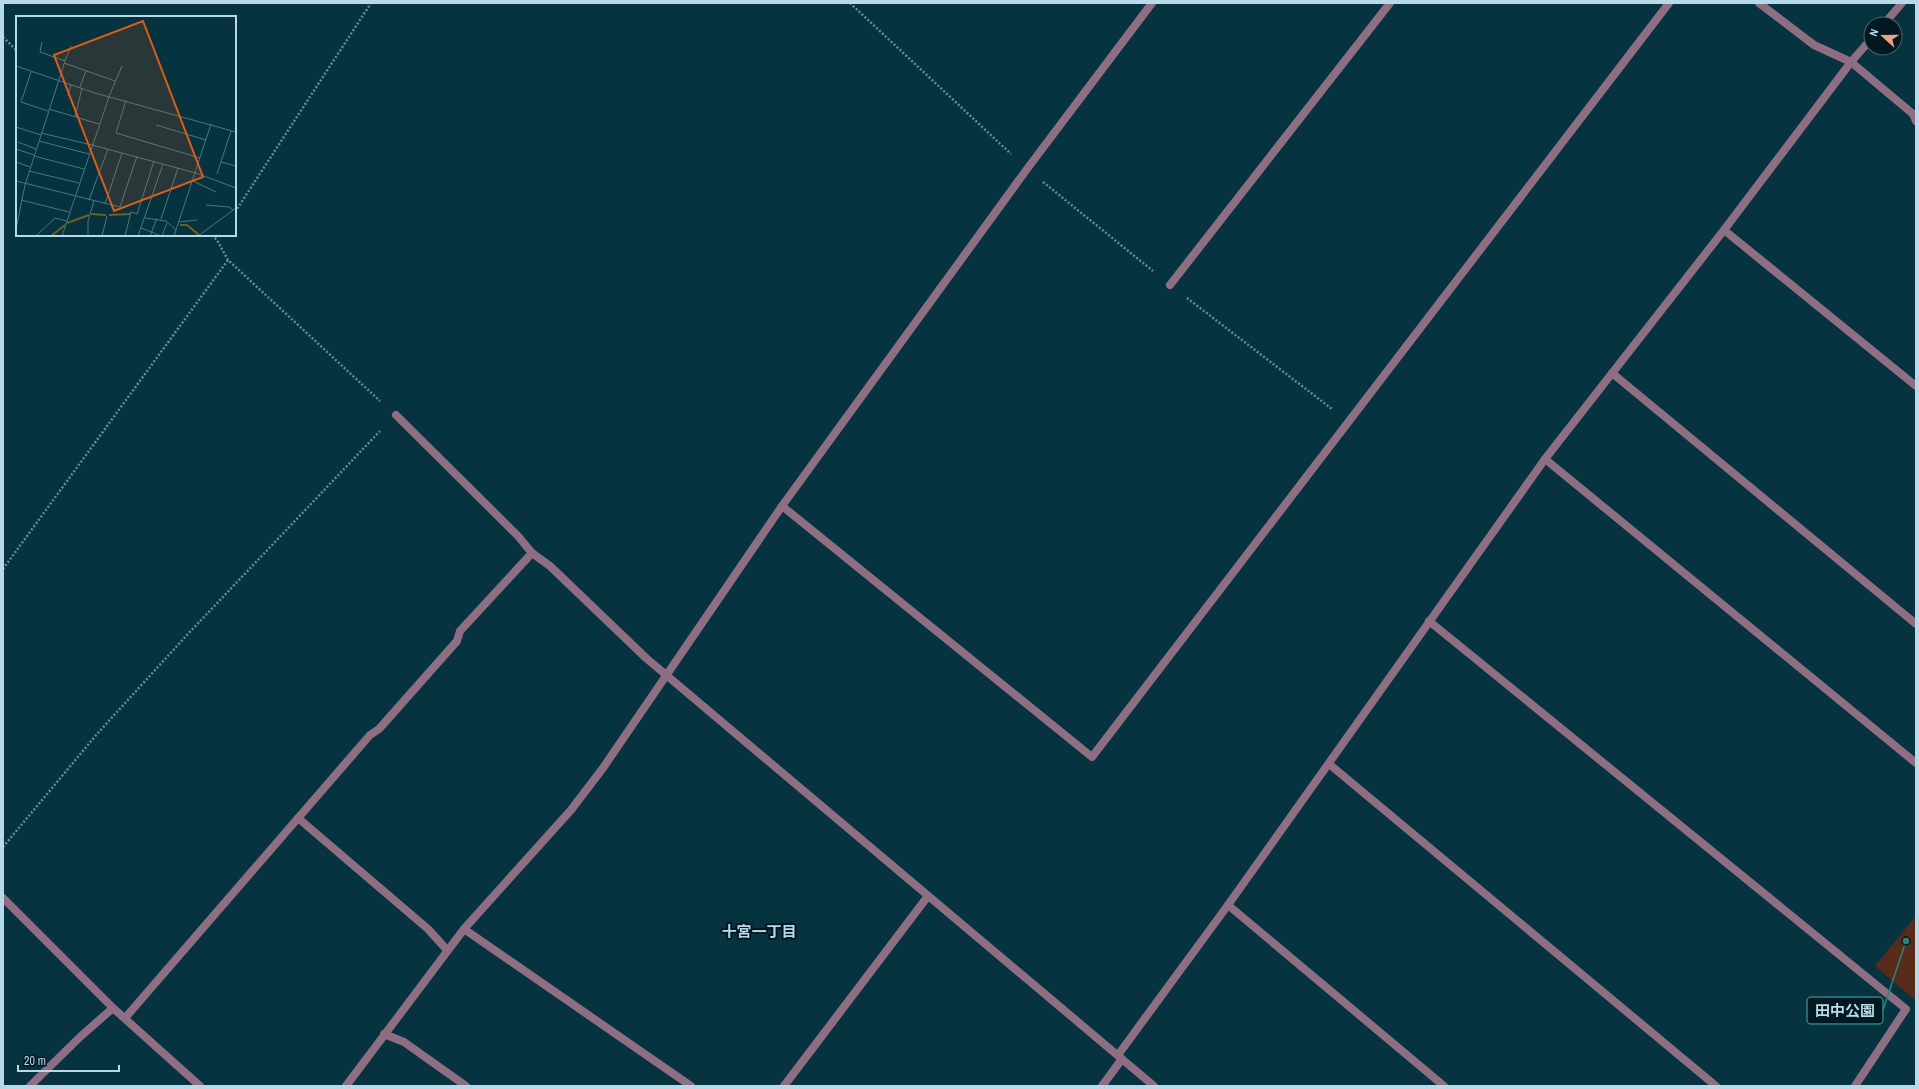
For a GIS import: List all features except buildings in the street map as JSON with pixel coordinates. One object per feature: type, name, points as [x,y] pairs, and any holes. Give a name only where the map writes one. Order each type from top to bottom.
[{"type":"street","points":[[346,1086],[464,928],[571,810],[604,768],[782,506],[1027,169],[1152,3]]},
{"type":"street","points":[[1170,285],[1390,3]]},
{"type":"street","points":[[782,506],[1092,757],[1669,3]]},
{"type":"street","points":[[1759,3],[1814,44],[1851,62],[1913,114],[1916,121]]},
{"type":"street","points":[[1891,16],[1902,3]]},
{"type":"street","points":[[1102,1086],[1120,1057],[1329,764],[1428,621],[1545,459],[1724,230],[1863,48]]},
{"type":"street","points":[[1724,230],[1916,386]]},
{"type":"street","points":[[1612,373],[1916,624]]},
{"type":"street","points":[[396,416],[518,536],[532,553],[550,566],[646,658],[1154,1086]]},
{"type":"street","points":[[1545,459],[1916,763]]},
{"type":"street","points":[[125,1018],[298,818],[457,641],[460,630],[532,553]]},
{"type":"street","points":[[1428,621],[1906,1009],[1855,1086]]},
{"type":"street","points":[[1329,764],[1716,1086]]},
{"type":"street","points":[[298,818],[428,929],[447,950]]},
{"type":"street","points":[[784,1086],[928,896]]},
{"type":"street","points":[[3,898],[113,1008],[200,1086]]},
{"type":"street","points":[[1228,905],[1444,1086]]},
{"type":"street","points":[[464,928],[691,1086]]},
{"type":"street","points":[[30,1086],[80,1037],[113,1008]]},
{"type":"street","points":[[384,1034],[404,1042],[466,1086]]},
{"type":"path","points":[[236,210],[371,3]]},
{"type":"path","points":[[850,3],[1027,169]]},
{"type":"path","points":[[3,37],[16,50]]},
{"type":"path","points":[[3,847],[97,734],[186,636],[396,416],[228,260],[217,240],[213,236]]},
{"type":"path","points":[[217,240],[219,236]]},
{"type":"path","points":[[3,569],[228,260]]},
{"type":"shaded area","points":[[1916,916],[1916,1001],[1875,966]]},
{"type":"place","name":"田中公園","points":[[1906,941]]},
{"type":"district","name":"十宮一丁目","points":[[759,932]]}]
